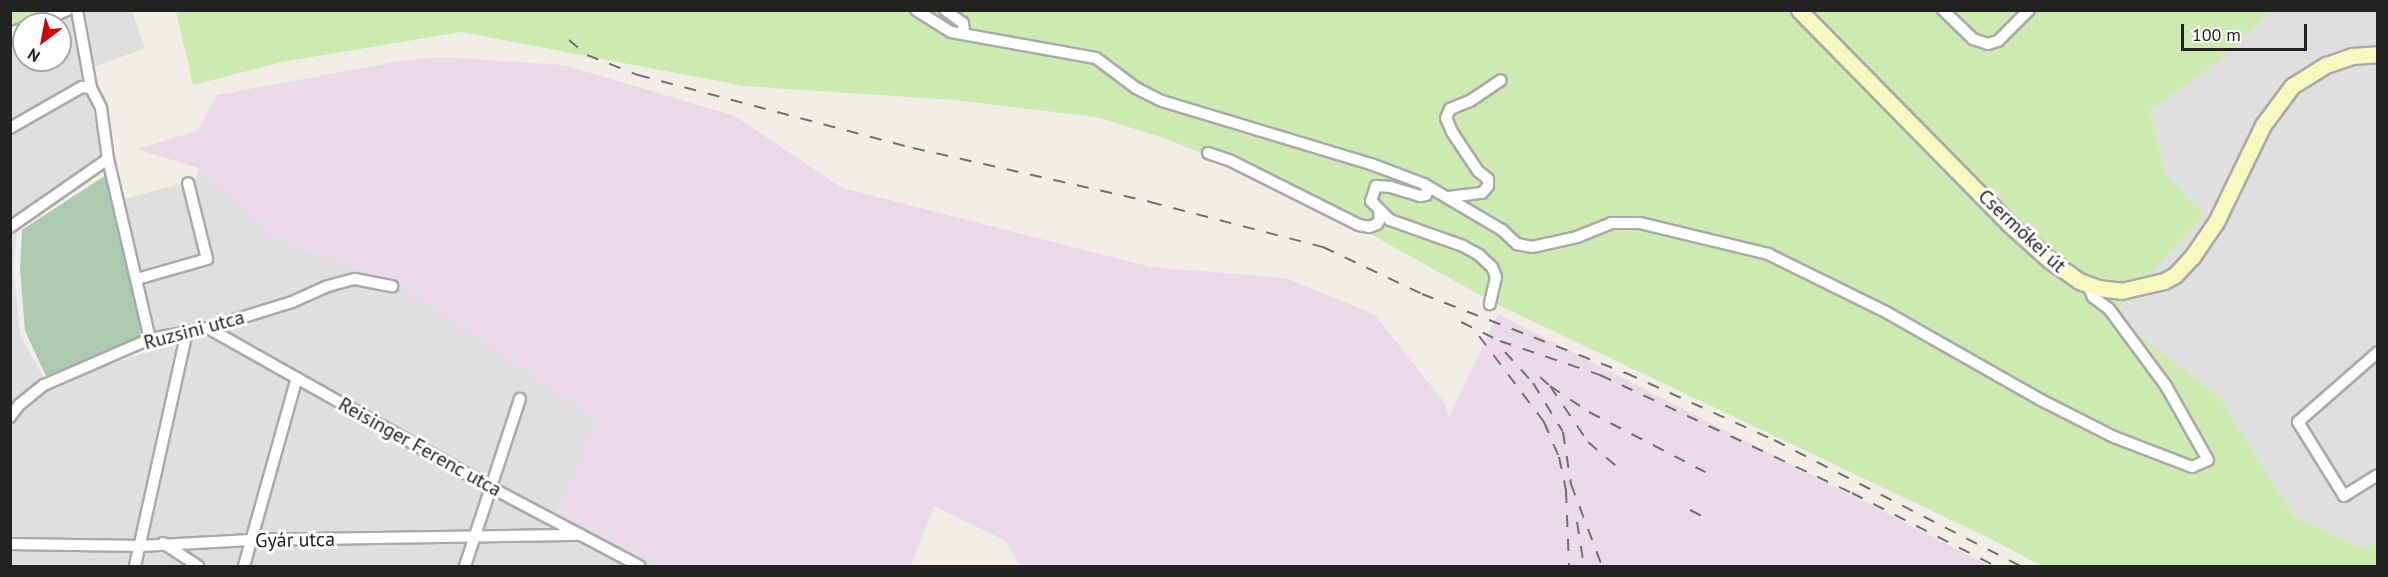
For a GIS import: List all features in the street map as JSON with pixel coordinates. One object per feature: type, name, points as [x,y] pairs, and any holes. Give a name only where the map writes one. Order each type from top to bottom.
[{"type":"main road","name":"Csermőkei út","points":[[1799,10],[2009,224],[2060,268],[2088,285],[2111,290],[2131,290],[2175,275],[2207,239],[2263,125],[2292,86],[2325,65],[2352,56],[2378,54]]},
{"type":"street","points":[[77,10],[91,88],[101,108],[108,159],[150,339]]},
{"type":"street","points":[[916,10],[951,32],[964,32],[1096,58],[1136,88],[1162,101],[1371,164],[1424,184],[1502,230],[1517,244],[1532,247],[1566,239],[1611,223],[1641,223],[1768,254],[1886,312],[2039,399],[2114,437],[2192,467],[2208,460],[2166,386],[2109,309],[2093,297],[2088,285]]},
{"type":"street","points":[[945,10],[963,23],[964,32]]},
{"type":"street","points":[[1943,10],[1973,39],[1988,44],[1998,41],[2030,10]]},
{"type":"street","points":[[1448,197],[1482,193],[1488,186],[1488,179],[1478,171],[1452,132],[1446,118],[1450,109],[1470,101],[1501,80]]},
{"type":"street","points":[[10,128],[82,87],[91,88]]},
{"type":"street","points":[[1208,153],[1231,161],[1359,225],[1369,227],[1377,224],[1380,219],[1379,212]]},
{"type":"street","points":[[11,227],[108,159]]},
{"type":"street","points":[[137,279],[207,259],[188,183]]},
{"type":"street","points":[[1424,184],[1428,190],[1426,195],[1420,196],[1391,187],[1376,186],[1371,201],[1379,212],[1390,220],[1463,246],[1479,255],[1492,267],[1496,277],[1490,304]]},
{"type":"street","name":"Ruzsini utca","points":[[10,417],[19,405],[44,385],[150,339],[208,328],[292,302],[327,286],[355,279],[392,286]]},
{"type":"street","name":"Reisinger Ferenc utca","points":[[208,328],[490,487],[634,565]]},
{"type":"street","points":[[135,567],[187,332]]},
{"type":"street","points":[[2378,352],[2298,422],[2344,496],[2378,475]]},
{"type":"street","points":[[244,567],[297,378]]},
{"type":"street","points":[[465,567],[520,399]]},
{"type":"street","name":"Gyár utca","points":[[10,544],[141,546],[251,540],[580,535]]},
{"type":"street","points":[[163,543],[198,567]]},
{"type":"shaded area","points":[[132,11],[145,48],[84,71],[103,158],[18,216],[13,269],[20,335],[51,391],[97,369],[159,348],[124,199],[195,180],[199,168],[276,239],[397,283],[598,420],[559,511],[658,566],[11,566],[10,30],[12,30],[12,72],[72,72],[72,12],[70,12]]},
{"type":"shaded area","points":[[2273,11],[2377,11],[2377,544],[2363,549],[2294,516],[2219,397],[2113,314],[2205,215],[2166,175],[2150,111],[2216,63]]},
{"type":"shaded area","points":[[441,57],[564,65],[735,116],[842,188],[1151,267],[1285,278],[1374,314],[1444,402],[1449,417],[1498,314],[1990,566],[1021,566],[1004,540],[934,506],[911,566],[658,566],[559,511],[597,420],[397,283],[276,239],[199,168],[136,149],[197,131],[217,95],[400,61]]},
{"type":"green space","points":[[10,11],[73,11],[74,15],[72,15],[72,12],[12,12],[11,30]]},
{"type":"green space","points":[[176,11],[2273,11],[2216,63],[2150,111],[2166,175],[2205,215],[2113,314],[2219,397],[2294,516],[2363,549],[2377,543],[2377,566],[2042,566],[1987,537],[1498,305],[1356,226],[1231,165],[1164,138],[1096,117],[954,100],[744,86],[461,32],[282,62],[193,85]]},
{"type":"green space","points":[[106,175],[142,338],[46,376],[25,331],[20,269],[22,230]]},
{"type":"railway","points":[[569,40],[587,55],[638,75],[913,148],[1150,202],[1323,247],[1422,294],[1626,373],[1774,440],[2020,566]]},
{"type":"railway","points":[[1461,322],[1500,341],[1600,375],[1852,493],[1995,566]]},
{"type":"railway","points":[[1479,336],[1544,422],[1559,457],[1566,491],[1569,566]]},
{"type":"railway","points":[[1505,352],[1533,383],[1563,432],[1571,484],[1602,566]]},
{"type":"railway","points":[[1540,377],[1550,386],[1588,442],[1622,471]]},
{"type":"railway","points":[[1550,386],[1589,412],[1705,472]]},
{"type":"railway","points":[[1690,510],[1706,518]]},
{"type":"railway","points":[[1577,522],[1584,566]]}]
